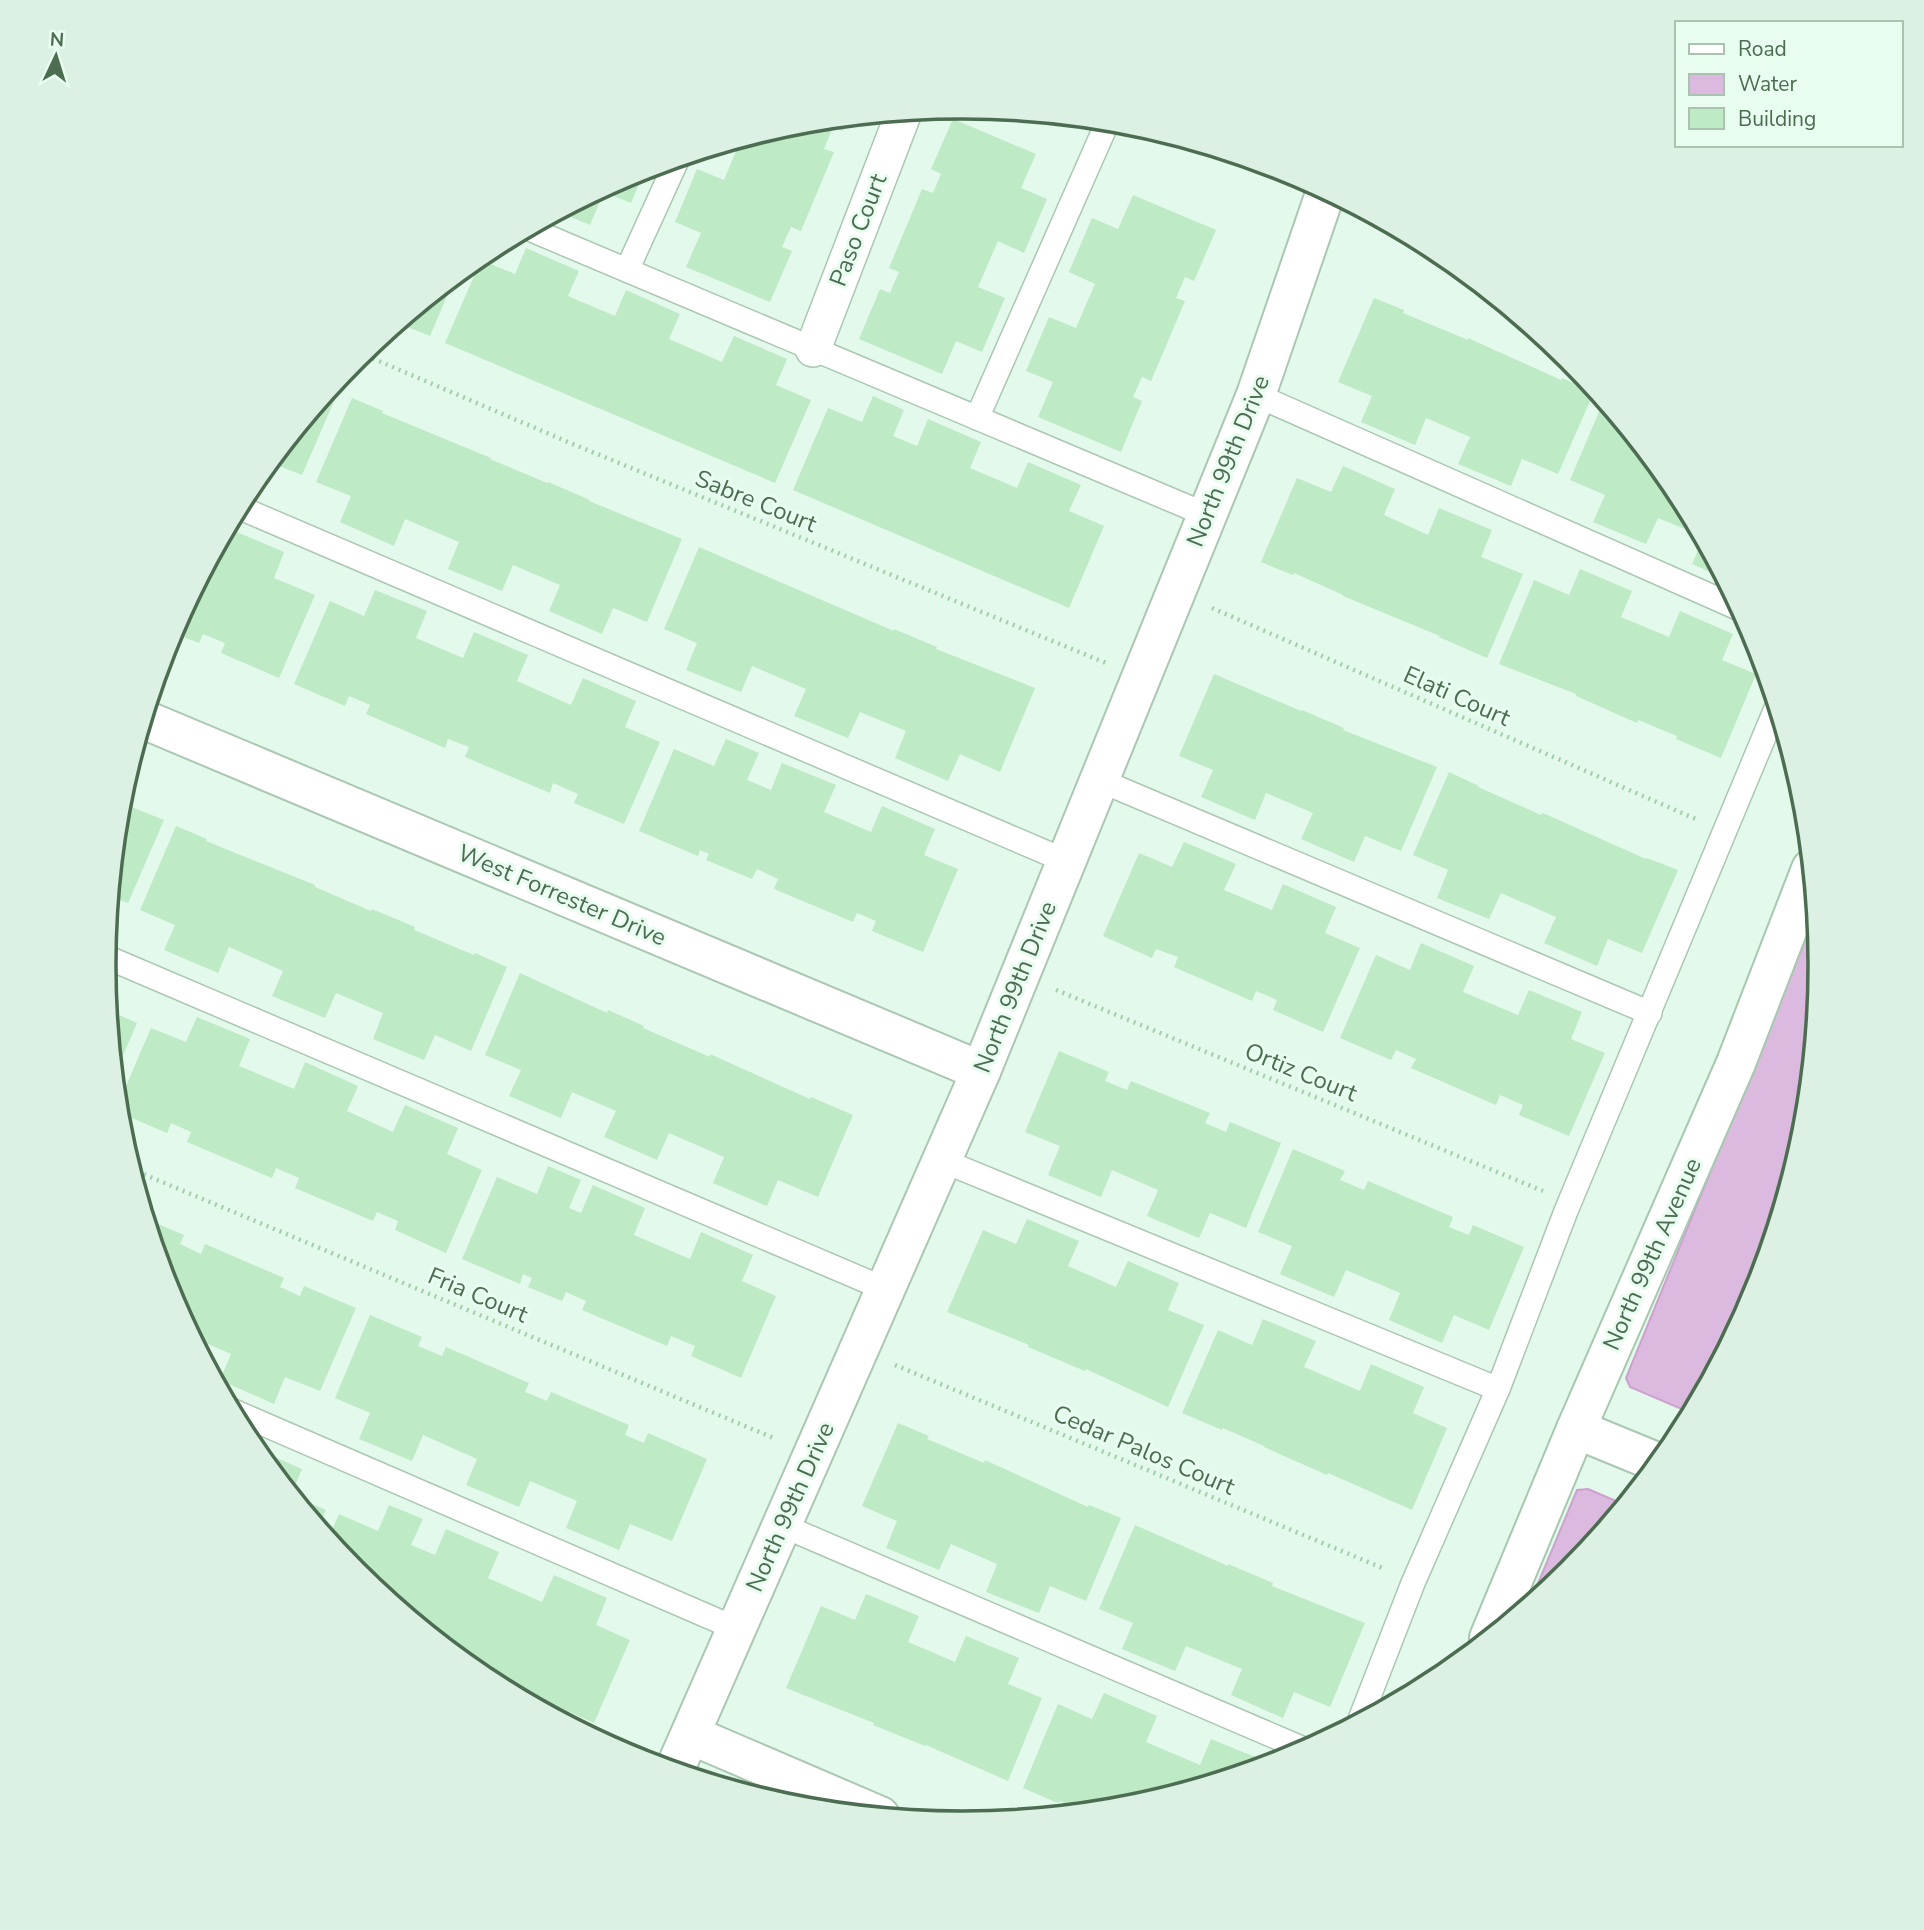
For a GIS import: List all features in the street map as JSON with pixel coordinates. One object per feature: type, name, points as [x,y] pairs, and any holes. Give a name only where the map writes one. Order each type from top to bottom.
[{"type":"street","name":"Paso Court","points":[[813,349],[901,121]]},
{"type":"street","name":"North 99th Drive","points":[[678,1762],[981,1071],[1256,396],[1323,200]]},
{"type":"street","name":"West Forrester Drive","points":[[151,722],[981,1071]]},
{"type":"street","name":"North 99th Avenue","points":[[1496,1621],[1576,1429],[1736,1063],[1804,886]]},
{"type":"street","points":[[1576,1429],[1649,1459]]},
{"type":"street","points":[[691,1735],[852,1804]]},
{"type":"lane","points":[[977,418],[1104,131]]},
{"type":"lane","points":[[627,270],[673,170]]},
{"type":"lane","points":[[538,233],[1207,515]]},
{"type":"lane","points":[[1256,396],[1726,603]]},
{"type":"lane","points":[[248,511],[1066,861]]},
{"type":"lane","points":[[1364,1709],[1415,1581],[1498,1389],[1570,1202],[1772,719]]},
{"type":"lane","points":[[1099,780],[1650,1013]]},
{"type":"lane","points":[[116,961],[885,1289]]},
{"type":"lane","points":[[942,1160],[1498,1389]]},
{"type":"lane","points":[[247,1417],[737,1629]]},
{"type":"lane","points":[[781,1525],[1292,1744]]},
{"type":"path","name":"Sabre Court","points":[[372,358],[568,442],[1141,677]]},
{"type":"path","name":"Elati Court","points":[[1176,592],[1724,832]]},
{"type":"path","name":"Ortiz Court","points":[[1020,975],[1570,1202]]},
{"type":"path","name":"Fria Court","points":[[142,1173],[812,1454]]},
{"type":"path","name":"Cedar Palos Court","points":[[859,1350],[1415,1581]]},
{"type":"water","points":[[1807,935],[1807,1020],[1792,1130],[1764,1237],[1744,1289],[1721,1339],[1682,1409],[1630,1387],[1626,1378]]},
{"type":"water","points":[[1588,1489],[1616,1501],[1561,1564],[1537,1586],[1577,1490]]},
{"type":"building","points":[[953,119],[1036,154],[1021,188],[1047,199],[1024,253],[998,241],[978,287],[1005,298],[982,352],[956,341],[942,374],[859,339],[880,289],[890,293],[899,272],[889,268],[922,189],[933,193],[941,174],[931,169]]},
{"type":"building","points":[[832,129],[824,149],[834,152],[801,231],[791,227],[782,247],[792,251],[770,302],[686,267],[701,233],[675,222],[697,169],[724,180],[737,149]]},
{"type":"building","points":[[640,182],[631,203],[612,195]]},
{"type":"building","points":[[1133,195],[1216,230],[1194,281],[1185,277],[1176,298],[1185,301],[1151,381],[1142,377],[1133,397],[1142,401],[1121,452],[1038,417],[1053,382],[1026,371],[1049,317],[1076,328],[1095,284],[1069,272],[1092,218],[1118,229]]},
{"type":"building","points":[[600,200],[590,225],[569,216]]},
{"type":"building","points":[[526,248],[579,271],[568,296],[615,316],[626,290],[680,314],[669,339],[722,362],[734,336],[787,359],[776,385],[811,400],[775,483],[445,343],[475,273],[489,263],[515,274]]},
{"type":"building","points":[[449,292],[430,336],[407,327]]},
{"type":"building","points":[[1374,298],[1404,310],[1403,313],[1578,385],[1591,399],[1558,474],[1522,459],[1511,486],[1458,464],[1470,437],[1426,418],[1415,445],[1361,422],[1372,396],[1338,382]]},
{"type":"building","points":[[337,395],[302,475],[279,466]]},
{"type":"building","points":[[873,396],[904,410],[893,436],[917,446],[928,419],[981,442],[970,468],[1017,488],[1028,462],[1081,485],[1069,511],[1104,526],[1069,608],[793,490],[828,408],[862,422]]},
{"type":"building","points":[[352,398],[682,539],[647,622],[613,608],[602,634],[549,611],[560,585],[513,565],[502,591],[448,569],[459,542],[405,519],[394,546],[340,522],[351,496],[316,482]]},
{"type":"building","points":[[1600,409],[1634,450],[1688,530],[1658,518],[1646,544],[1593,522],[1605,495],[1570,480]]},
{"type":"building","points":[[1343,466],[1395,489],[1384,515],[1428,535],[1439,508],[1492,530],[1481,557],[1523,574],[1487,658],[1294,573],[1293,575],[1261,562],[1297,478],[1331,492]]},
{"type":"building","points":[[235,531],[284,552],[274,578],[315,595],[279,678],[221,653],[225,643],[203,634],[199,643],[182,636]]},
{"type":"building","points":[[699,547],[937,647],[936,649],[1035,688],[1000,772],[960,754],[948,781],[895,758],[906,731],[860,712],[848,738],[794,716],[806,689],[752,666],[741,692],[686,670],[697,643],[664,629]]},
{"type":"building","points":[[1699,549],[1711,572],[1692,564]]},
{"type":"building","points":[[1580,569],[1632,591],[1621,617],[1669,637],[1680,611],[1733,634],[1722,660],[1756,674],[1721,758],[1676,739],[1677,736],[1638,720],[1637,723],[1576,694],[1499,664],[1534,580],[1569,595]]},
{"type":"building","points":[[375,590],[427,611],[416,638],[463,658],[474,632],[528,655],[517,681],[571,705],[583,678],[636,701],[625,727],[660,742],[624,824],[574,803],[578,794],[553,783],[550,793],[465,757],[469,747],[448,739],[445,748],[366,714],[370,705],[349,696],[345,706],[294,684],[330,601],[364,616]]},
{"type":"building","points":[[1214,674],[1437,767],[1401,851],[1365,836],[1354,862],[1301,839],[1313,813],[1266,793],[1255,820],[1201,797],[1213,770],[1179,756]]},
{"type":"building","points":[[726,739],[759,753],[747,780],[771,790],[782,763],[836,785],[824,812],[871,832],[882,806],[935,829],[924,855],[958,869],[923,952],[872,931],[876,921],[857,913],[853,922],[774,889],[778,879],[757,869],[752,879],[706,860],[709,854],[700,850],[698,856],[639,831],[674,749],[714,766]]},
{"type":"building","points":[[1449,772],[1541,815],[1543,813],[1646,859],[1678,870],[1642,953],[1608,939],[1597,966],[1544,943],[1556,917],[1501,893],[1489,919],[1437,898],[1448,870],[1413,855]]},
{"type":"building","points":[[131,807],[164,820],[128,903],[118,899]]},
{"type":"building","points":[[176,826],[371,911],[372,909],[415,927],[414,930],[507,967],[471,1051],[435,1035],[424,1060],[373,1039],[383,1013],[336,993],[325,1018],[272,996],[283,971],[229,947],[218,973],[164,950],[175,925],[140,910]]},
{"type":"building","points":[[1184,842],[1236,864],[1224,890],[1272,910],[1283,884],[1336,907],[1325,933],[1360,948],[1323,1032],[1273,1010],[1277,1000],[1256,991],[1252,1001],[1174,967],[1178,957],[1156,949],[1152,958],[1103,936],[1139,853],[1172,867]]},
{"type":"building","points":[[1421,943],[1474,966],[1463,992],[1518,1015],[1529,990],[1582,1012],[1571,1039],[1605,1053],[1569,1136],[1519,1115],[1523,1105],[1500,1095],[1496,1105],[1411,1068],[1416,1059],[1396,1050],[1391,1060],[1340,1038],[1376,955],[1410,970]]},
{"type":"building","points":[[520,973],[710,1057],[710,1054],[810,1099],[811,1097],[853,1115],[818,1197],[778,1180],[767,1206],[713,1183],[724,1157],[669,1133],[657,1160],[604,1137],[616,1111],[572,1092],[561,1118],[509,1096],[521,1070],[485,1055]]},
{"type":"building","points":[[117,1014],[137,1023],[121,1059]]},
{"type":"building","points":[[197,1017],[250,1039],[239,1066],[294,1089],[305,1062],[358,1086],[347,1111],[393,1132],[405,1105],[458,1128],[447,1154],[482,1170],[446,1253],[395,1230],[398,1221],[377,1212],[373,1221],[295,1188],[299,1178],[276,1168],[272,1178],[187,1142],[191,1132],[171,1123],[167,1133],[130,1117],[125,1088],[151,1028],[186,1042]]},
{"type":"building","points":[[1059,1051],[1109,1072],[1105,1081],[1127,1090],[1131,1081],[1210,1113],[1205,1123],[1226,1132],[1230,1122],[1281,1143],[1246,1228],[1210,1213],[1199,1238],[1147,1216],[1158,1190],[1112,1170],[1101,1197],[1048,1175],[1060,1146],[1025,1132]]},
{"type":"building","points":[[1293,1149],[1345,1171],[1340,1180],[1364,1190],[1368,1181],[1453,1217],[1449,1227],[1469,1235],[1473,1225],[1524,1247],[1489,1330],[1454,1315],[1442,1343],[1389,1320],[1400,1293],[1346,1270],[1334,1297],[1280,1274],[1292,1246],[1258,1232]]},
{"type":"building","points":[[548,1166],[581,1180],[569,1208],[581,1213],[593,1185],[645,1208],[634,1235],[690,1259],[701,1232],[753,1255],[742,1281],[776,1296],[741,1378],[691,1356],[695,1346],[671,1336],[667,1346],[582,1310],[586,1301],[566,1292],[562,1301],[528,1287],[532,1278],[523,1274],[520,1284],[462,1259],[497,1177],[537,1194]]},
{"type":"building","points":[[1027,1219],[1079,1241],[1068,1266],[1116,1287],[1128,1261],[1179,1283],[1168,1310],[1204,1325],[1168,1407],[1086,1369],[1085,1371],[947,1312],[983,1230],[1016,1244]]},
{"type":"building","points":[[156,1223],[184,1235],[180,1244],[201,1254],[205,1244],[284,1278],[280,1287],[300,1296],[304,1286],[356,1308],[320,1391],[285,1377],[274,1404],[226,1383],[222,1375],[231,1354],[205,1343],[180,1289]]},
{"type":"building","points":[[370,1315],[422,1337],[418,1346],[442,1356],[446,1347],[529,1383],[525,1392],[547,1401],[551,1392],[629,1425],[625,1435],[644,1443],[648,1433],[707,1459],[672,1541],[630,1524],[619,1550],[566,1528],[577,1501],[530,1481],[519,1507],[466,1485],[477,1459],[423,1435],[412,1461],[359,1439],[370,1413],[335,1398]]},
{"type":"building","points":[[1263,1319],[1316,1341],[1304,1367],[1360,1391],[1371,1364],[1424,1387],[1413,1413],[1447,1428],[1412,1510],[1223,1428],[1222,1430],[1182,1413],[1218,1330],[1252,1345]]},
{"type":"building","points":[[898,1423],[929,1436],[927,1439],[984,1463],[985,1460],[1088,1507],[1089,1505],[1121,1518],[1086,1601],[1050,1586],[1039,1613],[986,1592],[997,1564],[951,1544],[939,1570],[886,1548],[897,1521],[862,1506]]},
{"type":"building","points":[[273,1456],[302,1469],[295,1486]]},
{"type":"building","points":[[309,1502],[326,1510],[322,1518]]},
{"type":"building","points":[[389,1505],[423,1519],[411,1545],[435,1555],[446,1529],[499,1552],[488,1578],[542,1602],[554,1575],[607,1598],[596,1625],[630,1640],[594,1723],[539,1698],[447,1637],[363,1564],[332,1530],[339,1514],[378,1531]]},
{"type":"building","points":[[1135,1525],[1273,1583],[1272,1586],[1365,1623],[1330,1707],[1294,1692],[1283,1718],[1231,1695],[1242,1669],[1186,1646],[1175,1671],[1122,1649],[1133,1623],[1099,1609]]},
{"type":"building","points":[[866,1594],[919,1616],[908,1642],[955,1662],[966,1636],[1019,1658],[1008,1684],[1042,1698],[1008,1781],[786,1688],[821,1606],[855,1620]]},
{"type":"building","points":[[1104,1693],[1157,1716],[1146,1742],[1200,1765],[1211,1739],[1258,1758],[1181,1783],[1072,1804],[1060,1801],[1058,1803],[1023,1788],[1058,1704],[1092,1719]]}]
